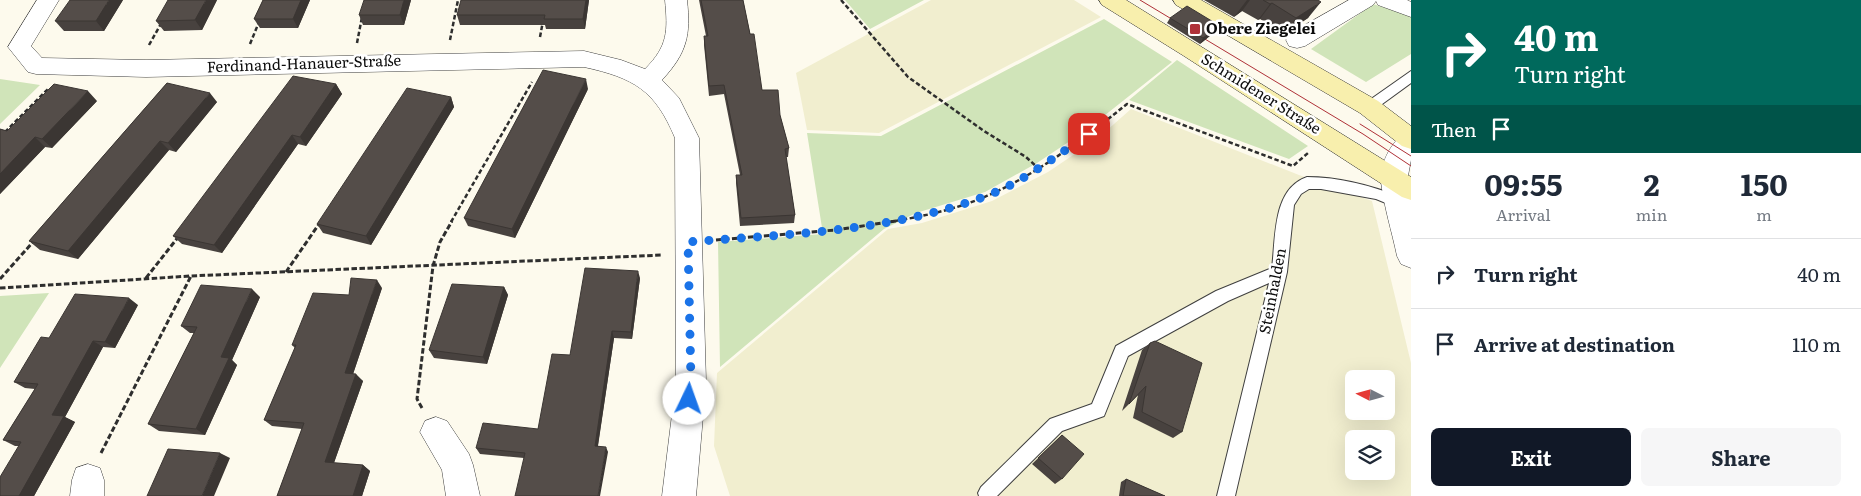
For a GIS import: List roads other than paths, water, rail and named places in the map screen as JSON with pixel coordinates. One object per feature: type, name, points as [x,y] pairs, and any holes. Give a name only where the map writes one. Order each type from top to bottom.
[{"type":"main road","name":"Schmidener Straße","points":[[1110,0],[1305,121],[1401,191]]},
{"type":"main road","points":[[1184,0],[1369,107],[1411,140]]},
{"type":"street","name":"Ferdinand-Hanauer-Straße","points":[[48,0],[19,47],[36,66],[137,68],[446,60],[584,59],[609,63],[648,80],[666,96],[679,115],[687,138],[691,382],[679,496]]},
{"type":"street","points":[[648,80],[672,54],[677,41],[676,0]]},
{"type":"street","points":[[1297,40],[1365,0]]},
{"type":"street","points":[[1386,0],[1411,10]]},
{"type":"street","points":[[1411,140],[1398,158],[1411,256]]},
{"type":"street","points":[[436,432],[457,465],[463,496]]},
{"type":"lane","points":[[1369,107],[1411,76]]},
{"type":"lane","name":"Steinhalden","points":[[1226,496],[1279,272],[1287,204],[1296,190],[1307,183],[1321,183],[1378,194],[1401,191]]},
{"type":"lane","points":[[987,493],[1056,425],[1098,410],[1122,350],[1222,296],[1279,272]]},
{"type":"tram line","points":[[1140,0],[1363,134],[1411,166]]},
{"type":"tram line","points":[[1360,124],[1411,156]]},
{"type":"place","name":"Obere Ziegelei","points":[[1195,29]]}]
